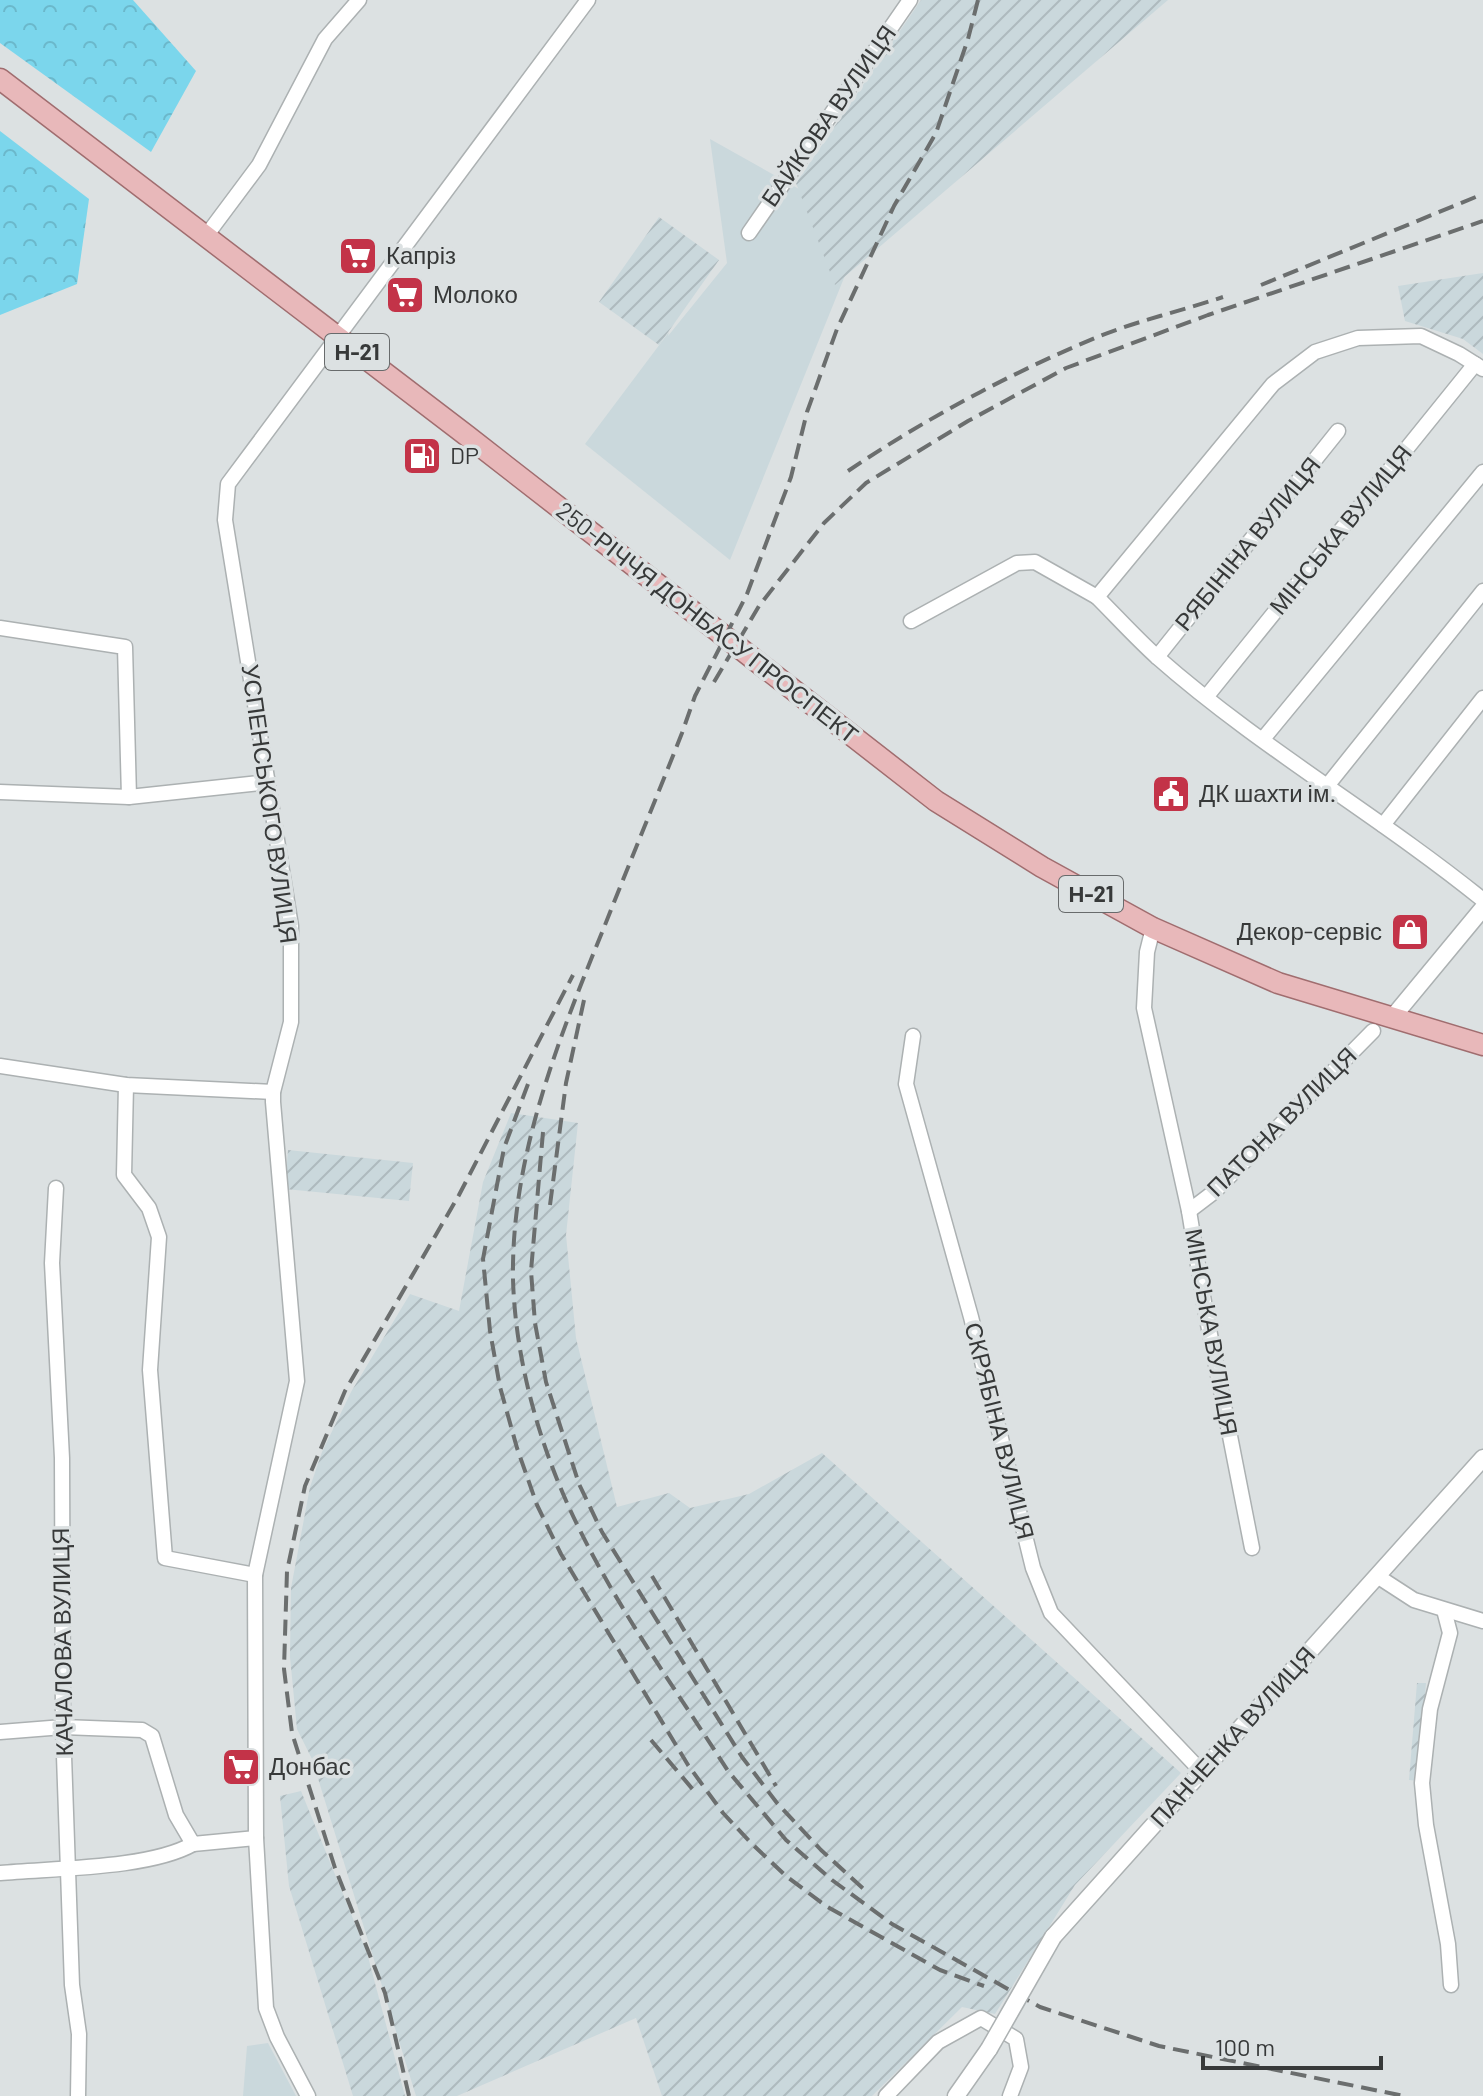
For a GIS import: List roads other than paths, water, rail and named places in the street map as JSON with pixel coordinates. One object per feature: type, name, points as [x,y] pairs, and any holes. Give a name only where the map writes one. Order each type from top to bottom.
[{"type":"main road","name":"250-РІЧЧЯ ДОНБАСУ ПРОСПЕКТ","points":[[0,79],[936,801],[1042,867],[1153,928],[1278,983],[1483,1045]]},
{"type":"street","points":[[206,236],[259,165],[325,39],[359,0]]},
{"type":"street","name":"УСПЕНСЬКОГО ВУЛИЦЯ","points":[[308,2096],[277,2037],[266,2008],[256,1838],[255,1575],[297,1381],[273,1092],[291,1022],[291,926],[225,520],[228,484],[588,0]]},
{"type":"street","name":"БАЙКОВА ВУЛИЦЯ","points":[[749,233],[910,0]]},
{"type":"street","points":[[1097,597],[1273,384],[1315,352],[1358,338],[1421,336],[1479,367]]},
{"type":"street","name":"МІНСЬКА ВУЛИЦЯ","points":[[1207,696],[1479,367]]},
{"type":"street","name":"РЯБІНІНА ВУЛИЦЯ","points":[[1157,657],[1338,431]]},
{"type":"street","points":[[1263,739],[1483,472]]},
{"type":"street","points":[[911,621],[1017,563],[1035,562],[1097,597],[1157,657],[1483,900]]},
{"type":"street","points":[[1327,786],[1483,591]]},
{"type":"street","points":[[0,628],[125,647],[129,797]]},
{"type":"street","points":[[1383,825],[1483,698]]},
{"type":"street","points":[[0,792],[129,797],[269,782]]},
{"type":"street","points":[[1392,1018],[1483,908]]},
{"type":"street","name":"МІНСЬКА ВУЛИЦЯ","points":[[1153,928],[1147,952],[1144,1008],[1189,1211],[1252,1548]]},
{"type":"street","name":"ПАТОНА ВУЛИЦЯ","points":[[1189,1211],[1214,1192],[1373,1031]]},
{"type":"street","name":"СКРЯБІНА ВУЛИЦЯ","points":[[913,1036],[906,1084],[971,1317],[1033,1568],[1051,1613],[1202,1772]]},
{"type":"street","points":[[0,1066],[126,1085],[273,1092]]},
{"type":"street","points":[[126,1085],[124,1175],[149,1208],[159,1237],[150,1370],[165,1558],[255,1575]]},
{"type":"street","name":"КАЧАЛОВА ВУЛИЦЯ","points":[[56,1188],[52,1263],[62,1458],[63,1727],[72,1985],[79,2034],[78,2096]]},
{"type":"street","name":"ПАНЧЕНКА ВУЛИЦЯ","points":[[956,2096],[989,2049],[1053,1937],[1483,1458]]},
{"type":"street","points":[[1377,1576],[1414,1600],[1483,1621]]},
{"type":"street","points":[[1444,1610],[1450,1633],[1430,1709],[1422,1783],[1426,1825],[1446,1927],[1451,1985]]},
{"type":"street","points":[[0,1732],[63,1727],[142,1730],[152,1736],[176,1815],[193,1844]]},
{"type":"street","points":[[0,1873],[133,1861],[174,1854],[193,1844],[256,1838]]},
{"type":"street","points":[[886,2096],[938,2042],[981,2018],[1016,2039],[1021,2067],[1010,2096]]},
{"type":"railway","points":[[978,0],[936,133],[894,206],[837,329],[807,412],[791,477],[747,594],[695,696],[554,1057],[529,1144],[514,1234],[513,1279],[522,1362],[536,1417],[564,1496],[619,1602],[728,1771],[786,1840],[832,1880],[892,1924],[1040,2007],[1159,2046],[1404,2096]]},
{"type":"railway","points":[[1261,285],[1483,194]]},
{"type":"railway","points":[[714,682],[759,606],[824,523],[866,483],[968,421],[1066,368],[1208,315],[1483,221]]},
{"type":"railway","points":[[848,471],[968,398],[1063,352],[1142,321],[1223,297]]},
{"type":"railway","points":[[409,2096],[385,1993],[335,1868],[292,1733],[284,1669],[287,1571],[305,1486],[345,1391],[459,1195],[573,975]]},
{"type":"railway","points":[[550,1205],[566,1083],[584,1000]]},
{"type":"railway","points":[[528,1084],[504,1148],[483,1259],[490,1331],[500,1387],[537,1505],[561,1554],[688,1765],[723,1813],[752,1844],[786,1876],[826,1906],[940,1970],[984,1986]]},
{"type":"railway","points":[[543,1132],[531,1271],[535,1323],[546,1382],[579,1484],[602,1532],[742,1757],[777,1803],[821,1850],[868,1893]]},
{"type":"railway","points":[[652,1576],[776,1786]]},
{"type":"railway","points":[[651,1740],[695,1792]]},
{"type":"place","name":"Капріз","points":[[358,256]]},
{"type":"place","name":"Молоко","points":[[405,295]]},
{"type":"place","name":"DP","points":[[422,456]]},
{"type":"place","name":"ДК шахти ім.","points":[[1171,794]]},
{"type":"place","name":"Декор-сервіс","points":[[1410,932]]},
{"type":"place","name":"Донбас","points":[[241,1767]]}]
